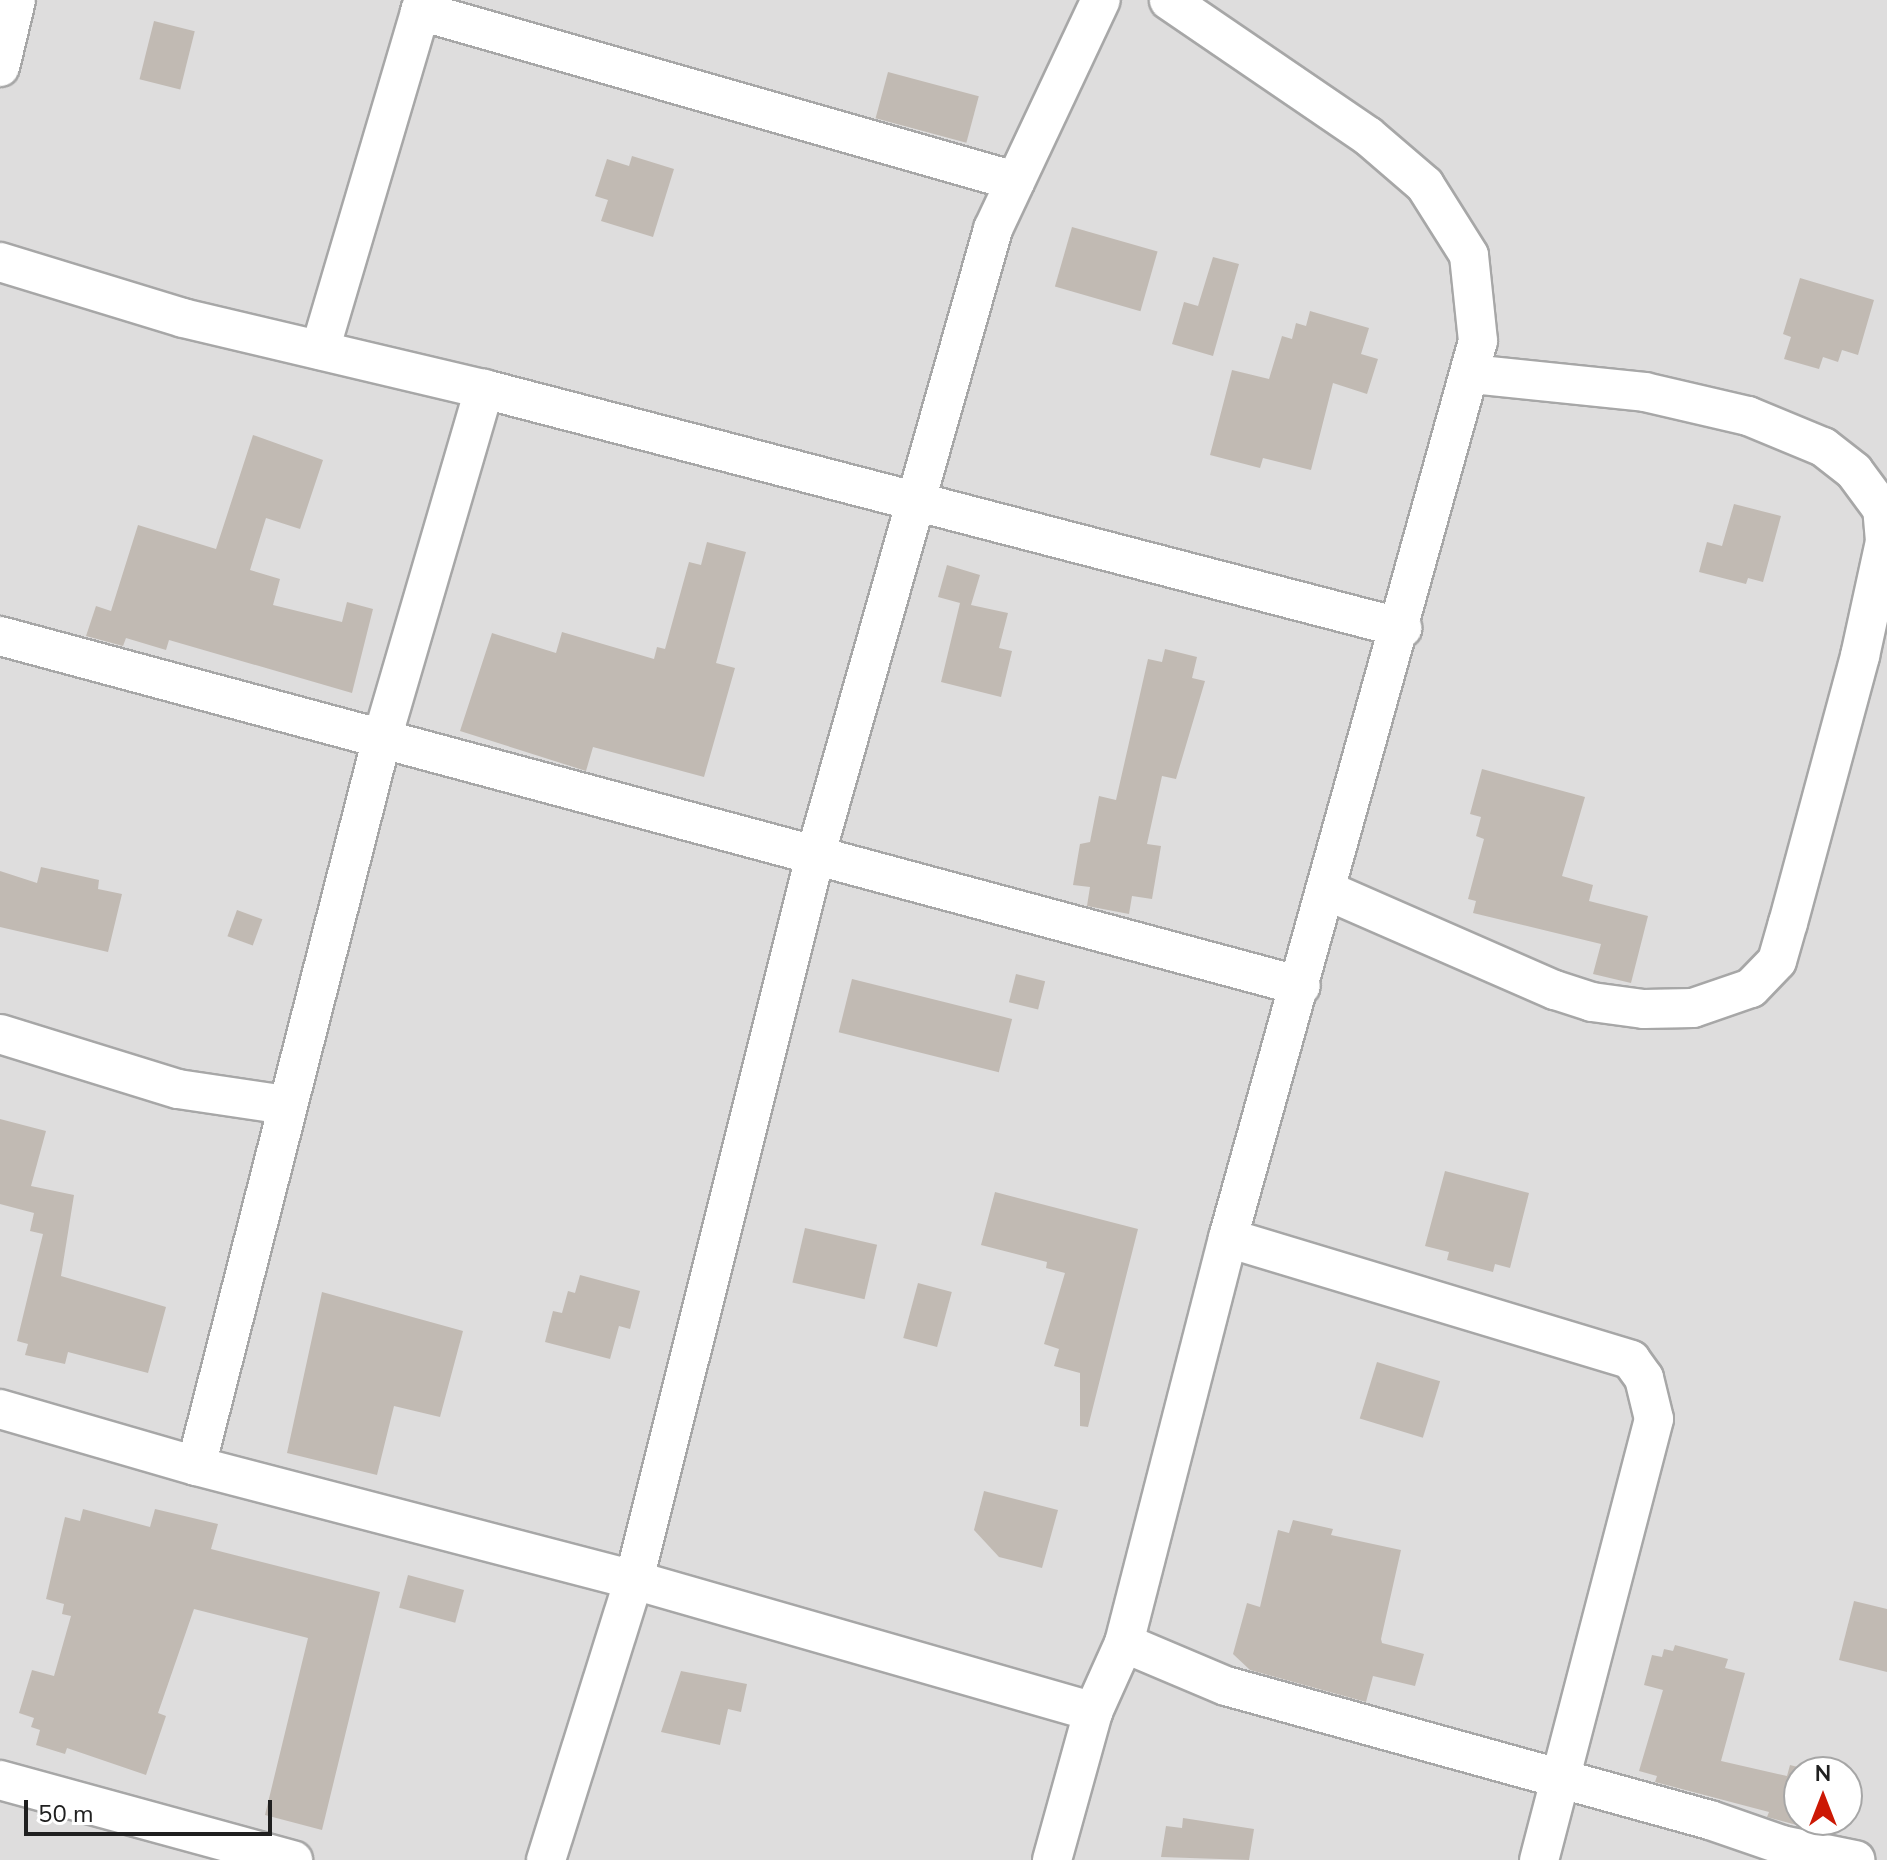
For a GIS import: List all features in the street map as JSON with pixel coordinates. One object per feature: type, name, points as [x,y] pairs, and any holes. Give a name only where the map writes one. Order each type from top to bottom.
[{"type":"street","points":[[0,67],[16,0]]},
{"type":"street","points":[[546,1860],[634,1580],[816,853],[917,506],[993,229],[1101,0]]},
{"type":"street","points":[[1052,1860],[1093,1712],[1124,1643],[1228,1238],[1402,628],[1472,374],[1478,341],[1469,255],[1425,185],[1368,136],[1169,0]]},
{"type":"street","points":[[320,350],[422,6],[1015,181]]},
{"type":"street","points":[[0,262],[183,318],[484,389],[917,506],[1402,628]]},
{"type":"street","points":[[1328,891],[1555,990],[1592,1002],[1644,1009],[1693,1008],[1751,988],[1777,961],[1788,923],[1860,656],[1885,541],[1882,509],[1854,471],[1823,447],[1748,416],[1645,392],[1472,374]]},
{"type":"street","points":[[196,1466],[381,742],[484,389]]},
{"type":"street","points":[[0,636],[381,742],[816,853],[1301,986]]},
{"type":"street","points":[[0,1034],[178,1089],[286,1105]]},
{"type":"street","points":[[1228,1238],[1631,1360],[1644,1378],[1654,1419],[1539,1860]]},
{"type":"street","points":[[0,1409],[196,1466],[634,1580],[1093,1712]]},
{"type":"street","points":[[1124,1643],[1226,1686],[1450,1752],[1560,1778],[1782,1845],[1855,1860]]},
{"type":"street","points":[[0,1780],[293,1860]]},
{"type":"shaded area","points":[[0,0],[1887,0],[1887,1860],[0,1860]]},
{"type":"building","points":[[154,21],[195,31],[180,89],[139,79]]},
{"type":"building","points":[[888,72],[979,96],[966,143],[876,118]]},
{"type":"building","points":[[632,156],[674,169],[653,237],[601,221],[608,200],[595,196],[607,159],[629,166]]},
{"type":"building","points":[[1072,227],[1158,252],[1140,311],[1055,287]]},
{"type":"building","points":[[1213,257],[1239,264],[1213,356],[1172,344],[1184,302],[1198,306]]},
{"type":"building","points":[[1800,278],[1874,300],[1858,355],[1842,350],[1838,362],[1823,357],[1819,369],[1784,359],[1791,337],[1783,334]]},
{"type":"building","points":[[1310,311],[1369,328],[1361,354],[1378,359],[1367,394],[1333,383],[1311,470],[1263,458],[1260,468],[1210,455],[1232,370],[1269,379],[1282,336],[1292,339],[1296,323],[1306,326]]},
{"type":"building","points":[[253,435],[323,460],[300,529],[266,518],[250,570],[280,579],[273,605],[342,622],[347,602],[373,609],[352,693],[169,640],[166,650],[126,638],[123,646],[86,636],[96,606],[111,611],[138,525],[216,549]]},
{"type":"building","points":[[1734,504],[1781,516],[1763,582],[1748,578],[1746,584],[1699,572],[1707,542],[1722,546]]},
{"type":"building","points":[[707,542],[746,552],[716,663],[735,668],[704,777],[593,747],[586,771],[460,731],[492,633],[556,653],[562,632],[654,659],[657,647],[665,649],[689,562],[701,565]]},
{"type":"building","points":[[947,565],[980,575],[971,605],[1008,613],[999,648],[1012,651],[1001,697],[941,682],[960,603],[938,597]]},
{"type":"building","points":[[1165,649],[1197,657],[1192,678],[1205,681],[1176,779],[1162,776],[1147,844],[1161,846],[1152,899],[1132,896],[1129,914],[1087,906],[1090,887],[1073,885],[1080,844],[1090,842],[1099,796],[1116,800],[1148,659],[1162,662]]},
{"type":"building","points":[[1482,769],[1585,797],[1562,876],[1593,885],[1589,901],[1648,916],[1631,983],[1593,974],[1601,944],[1473,913],[1476,901],[1468,899],[1484,839],[1476,836],[1481,817],[1470,814]]},
{"type":"building","points":[[41,867],[99,880],[98,889],[122,894],[108,952],[0,927],[0,871],[37,883]]},
{"type":"building","points":[[237,910],[262,919],[253,946],[227,936]]},
{"type":"building","points":[[1016,974],[1045,981],[1038,1009],[1009,1002]]},
{"type":"building","points":[[852,979],[1012,1019],[999,1072],[839,1032]]},
{"type":"building","points":[[0,1119],[46,1131],[31,1186],[74,1195],[61,1276],[166,1307],[148,1373],[68,1352],[65,1364],[25,1355],[28,1344],[17,1341],[43,1234],[30,1231],[34,1213],[0,1204]]},
{"type":"building","points":[[1445,1171],[1529,1193],[1510,1268],[1495,1264],[1493,1272],[1447,1260],[1449,1252],[1425,1246]]},
{"type":"building","points":[[995,1192],[1138,1229],[1088,1427],[1080,1426],[1080,1373],[1054,1366],[1059,1349],[1044,1344],[1065,1273],[1046,1268],[1047,1262],[981,1245]]},
{"type":"building","points":[[805,1228],[877,1245],[865,1299],[792,1283]]},
{"type":"building","points":[[580,1275],[640,1291],[630,1329],[619,1326],[610,1359],[545,1342],[553,1311],[562,1313],[568,1291],[575,1293]]},
{"type":"building","points":[[918,1283],[952,1292],[937,1347],[903,1338]]},
{"type":"building","points":[[322,1292],[463,1331],[440,1417],[394,1406],[377,1475],[287,1453]]},
{"type":"building","points":[[1377,1362],[1440,1381],[1423,1438],[1360,1418]]},
{"type":"building","points":[[984,1491],[1058,1510],[1042,1568],[999,1557],[974,1530]]},
{"type":"building","points":[[83,1509],[150,1527],[155,1509],[218,1524],[211,1549],[380,1592],[322,1830],[265,1815],[308,1638],[194,1609],[158,1713],[166,1716],[146,1775],[67,1748],[65,1754],[36,1745],[40,1730],[31,1727],[34,1718],[19,1713],[32,1670],[54,1676],[71,1616],[62,1614],[64,1604],[46,1599],[65,1517],[80,1521]]},
{"type":"building","points":[[1293,1520],[1333,1529],[1331,1535],[1401,1550],[1381,1639],[1382,1643],[1424,1654],[1415,1686],[1373,1676],[1366,1702],[1250,1670],[1233,1654],[1247,1603],[1260,1607],[1278,1530],[1289,1533]]},
{"type":"building","points":[[408,1575],[464,1590],[455,1623],[399,1608]]},
{"type":"building","points":[[1854,1601],[1887,1609],[1887,1672],[1839,1660]]},
{"type":"building","points":[[1675,1645],[1728,1659],[1725,1668],[1745,1673],[1721,1761],[1783,1775],[1783,1821],[1767,1817],[1769,1812],[1655,1782],[1657,1776],[1639,1771],[1663,1690],[1644,1685],[1652,1655],[1662,1657],[1664,1649],[1673,1651]]},
{"type":"building","points":[[681,1671],[747,1684],[741,1712],[728,1709],[720,1745],[661,1732]]},
{"type":"building","points":[[1183,1818],[1254,1829],[1249,1860],[1161,1857],[1166,1826],[1182,1828]]}]
